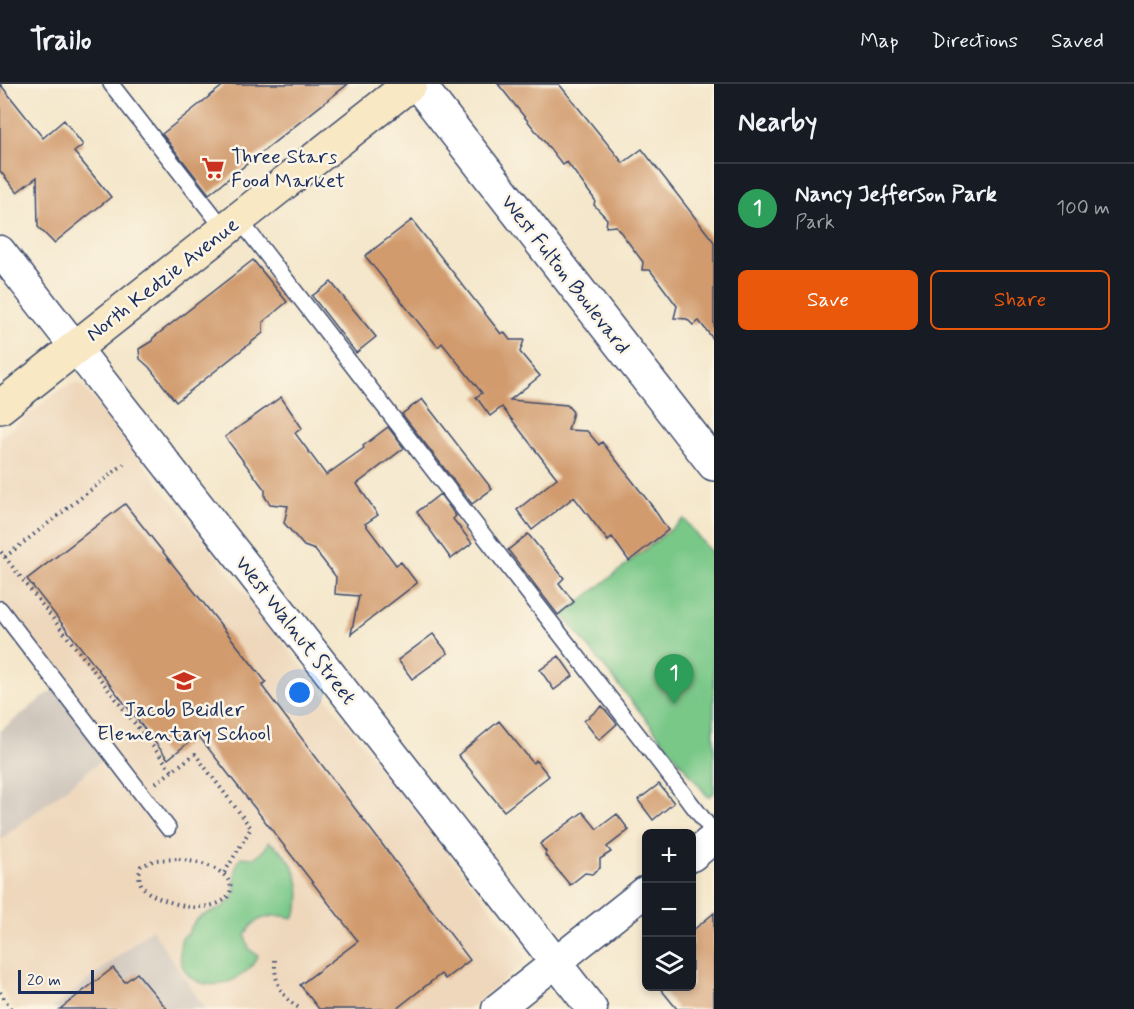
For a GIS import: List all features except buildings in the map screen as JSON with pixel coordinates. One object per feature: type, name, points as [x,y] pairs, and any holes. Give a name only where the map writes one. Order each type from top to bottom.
[{"type":"main road","name":"North Kedzie Avenue","points":[[0,407],[410,84]]},
{"type":"street","name":"West Fulton Boulevard","points":[[418,84],[714,464]]},
{"type":"street","name":"West Walnut Street","points":[[0,251],[592,1009]]},
{"type":"street","points":[[696,853],[714,838]]},
{"type":"street","points":[[497,1009],[642,894]]},
{"type":"lane","points":[[111,84],[232,224],[714,832]]},
{"type":"lane","points":[[0,609],[168,828]]},
{"type":"path","points":[[5,557],[124,464]]},
{"type":"path","points":[[1,552],[172,771]]},
{"type":"path","points":[[142,795],[195,754],[251,828],[223,875]]},
{"type":"path","points":[[179,859],[207,865],[223,875],[230,884],[232,891],[230,895],[216,904],[197,908],[178,905],[154,896],[144,889],[138,875],[141,866],[155,860],[179,859]]},
{"type":"path","points":[[275,960],[274,974],[279,988],[289,1001],[301,1009]]},
{"type":"path","points":[[0,992],[11,1009]]},
{"type":"shaded area","name":"Jacob Beidler Elementary School","points":[[77,383],[82,385],[521,947],[525,955],[524,963],[468,1009],[205,1009],[152,929],[52,1009],[14,1009],[0,987],[0,840],[109,754],[0,609],[0,437],[64,387]]},
{"type":"shaded area","points":[[58,686],[110,754],[0,840],[0,731]]},
{"type":"shaded area","points":[[152,929],[205,1009],[52,1009]]},
{"type":"green space","points":[[684,519],[714,556],[714,793],[708,797],[563,615]]},
{"type":"green space","points":[[268,842],[285,856],[296,875],[300,897],[293,918],[272,916],[259,920],[249,929],[245,935],[249,949],[258,956],[248,970],[235,979],[220,984],[206,984],[194,979],[184,970],[180,956],[182,937],[188,934],[201,916],[218,910],[229,902],[234,892],[236,868],[241,857],[254,858],[265,849]]},
{"type":"place","name":"Three Stars Food Market","points":[[213,168]]},
{"type":"place","name":"Jacob Beidler Elementary School","points":[[184,681]]},
{"type":"place","name":"Nancy Jefferson Park","points":[[674,704]]}]
